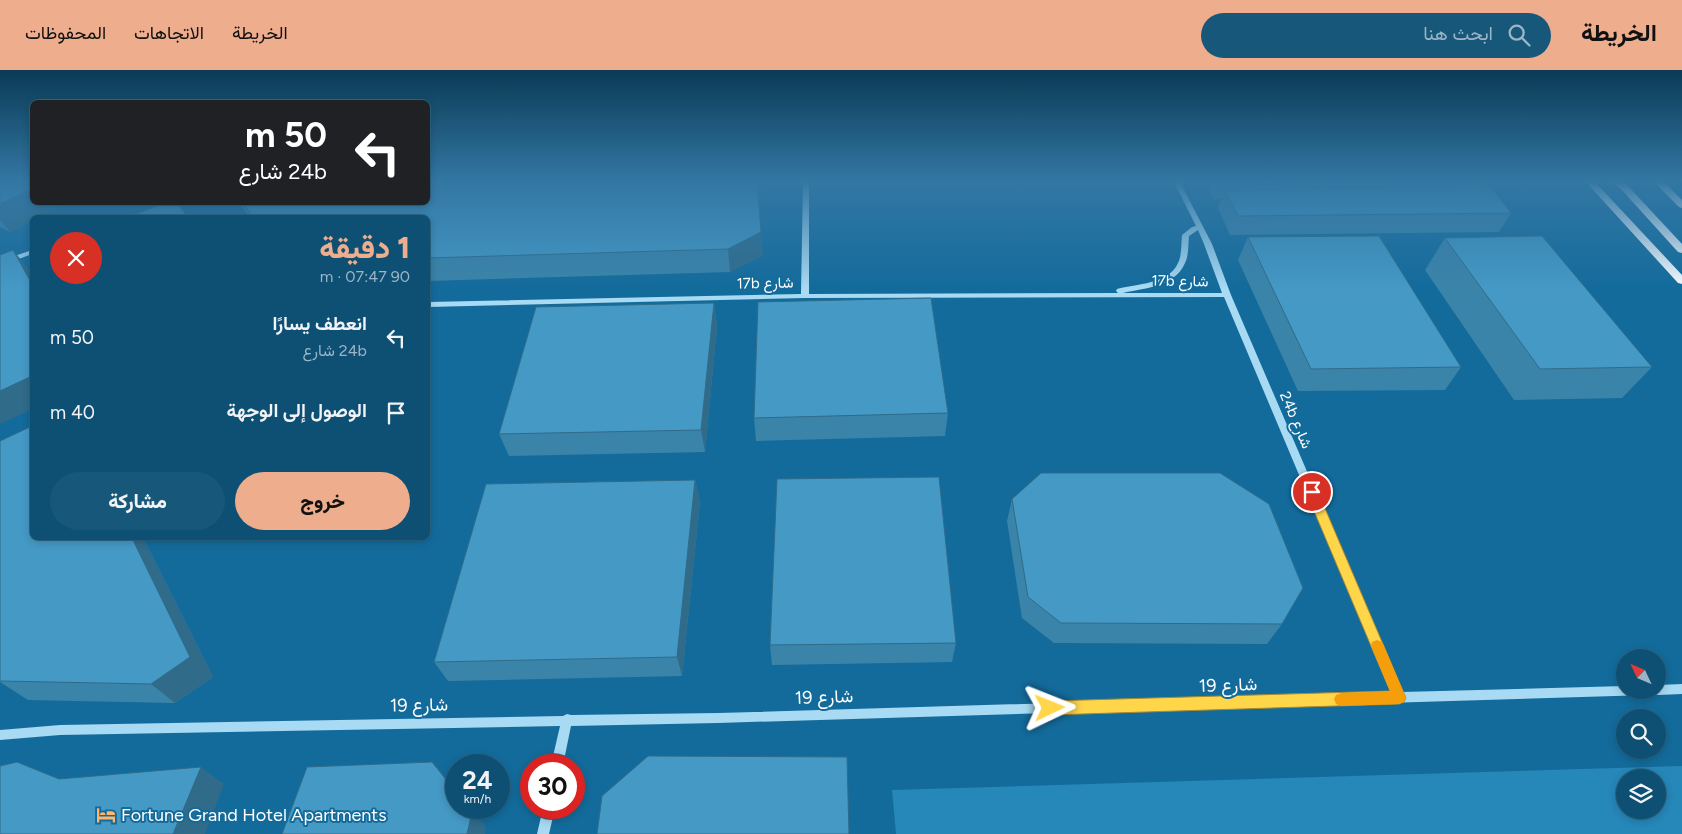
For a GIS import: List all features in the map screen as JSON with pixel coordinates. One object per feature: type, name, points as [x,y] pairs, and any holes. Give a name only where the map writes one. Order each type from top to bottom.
[{"type":"main road","points":[[1623,218],[1682,281]]},
{"type":"main road","points":[[1652,218],[1682,250]]},
{"type":"street","points":[[804,296],[805,218]]},
{"type":"street","name":"24b شارع","points":[[1195,218],[1399,698]]},
{"type":"street","name":"17b شارع","points":[[1102,294],[1156,283],[1174,274],[1183,261],[1186,235],[1194,229],[1200,228]]},
{"type":"street","points":[[0,264],[30,253]]},
{"type":"street","name":"17b شارع","points":[[430,305],[804,296],[1102,294],[1227,296]]},
{"type":"street","points":[[1666,690],[1682,689]]},
{"type":"street","name":"شارع 19","points":[[0,735],[60,730],[567,719],[718,718],[1616,691]]},
{"type":"street","points":[[559,754],[567,719]]},
{"type":"street","points":[[543,834],[546,819]]},
{"type":"shaded area","points":[[1682,766],[1682,834],[896,834],[892,790]]},
{"type":"building","points":[[430,218],[760,218],[761,232],[728,249],[430,258]]},
{"type":"building","points":[[1379,236],[1461,367],[1311,369],[1248,237]]},
{"type":"building","points":[[1542,236],[1652,367],[1540,369],[1445,238]]},
{"type":"building","points":[[13,250],[30,280],[30,377],[0,391],[0,255]]},
{"type":"building","points":[[931,298],[948,413],[754,418],[758,302]]},
{"type":"building","points":[[714,303],[701,430],[499,434],[536,307]]},
{"type":"building","points":[[30,427],[30,540],[133,540],[190,657],[151,684],[0,681],[0,441]]},
{"type":"building","points":[[1041,473],[1220,473],[1269,504],[1303,588],[1282,624],[1061,623],[1028,597],[1012,499]]},
{"type":"building","points":[[939,477],[956,643],[770,645],[777,479]]},
{"type":"building","points":[[695,480],[677,657],[434,662],[486,484]]},
{"type":"building","points":[[648,756],[847,757],[849,834],[597,834],[602,796]]},
{"type":"building","name":"Fortune Grand Hotel Apartments","points":[[17,762],[59,779],[201,767],[173,834],[0,834],[0,766]]},
{"type":"building","points":[[432,762],[445,778],[445,819],[470,819],[467,834],[282,834],[307,767]]},
{"type":"slow traffic","points":[[1341,699],[1399,698],[1377,646]]},
{"type":"place","name":"Fortune Grand Hotel Apartments","points":[[106,815]]},
{"type":"route","points":[[1050,708],[1399,698],[1312,492]]}]
